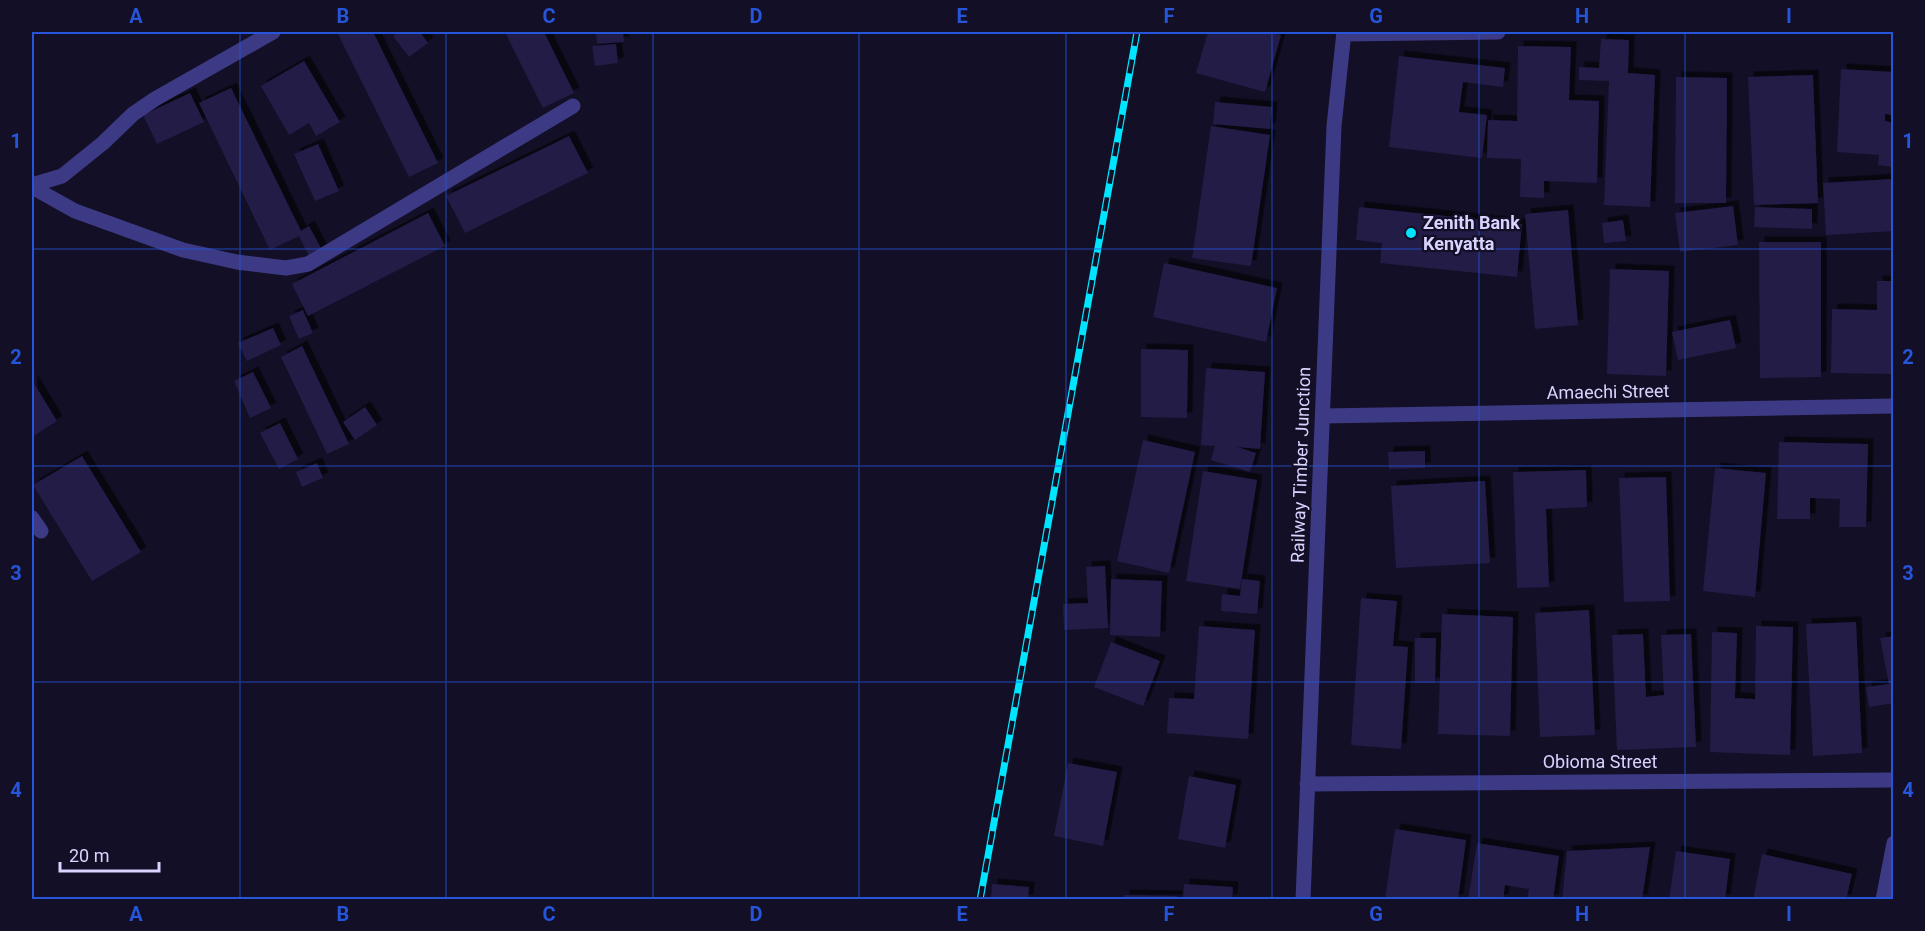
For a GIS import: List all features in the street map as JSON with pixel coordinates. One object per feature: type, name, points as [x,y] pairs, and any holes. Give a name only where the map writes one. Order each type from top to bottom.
[{"type":"street","points":[[32,186],[62,176],[104,142],[133,114],[155,99],[273,32]]},
{"type":"street","points":[[1344,33],[1498,32]]},
{"type":"street","name":"Railway Timber Junction","points":[[1303,900],[1334,126],[1344,33]]},
{"type":"street","points":[[32,186],[75,211],[183,250],[237,262],[286,268],[308,264],[573,106]]},
{"type":"street","name":"Amaechi Street","points":[[1323,416],[1893,406]]},
{"type":"street","points":[[32,518],[41,531]]},
{"type":"street","name":"Obioma Street","points":[[1307,784],[1893,780]]},
{"type":"street","points":[[1883,900],[1893,843]]},
{"type":"building","points":[[337,32],[373,32],[438,163],[409,177]]},
{"type":"building","points":[[399,32],[420,32],[428,43],[409,57],[393,36]]},
{"type":"building","points":[[505,32],[544,32],[574,93],[543,108]]},
{"type":"building","points":[[596,32],[623,32],[624,42],[597,44]]},
{"type":"building","points":[[1208,32],[1268,32],[1281,35],[1265,92],[1196,73]]},
{"type":"building","points":[[1601,39],[1629,40],[1628,73],[1655,75],[1650,207],[1604,205],[1609,81],[1579,80],[1579,67],[1599,68]]},
{"type":"building","points":[[616,44],[618,63],[595,66],[592,46]]},
{"type":"building","points":[[1518,46],[1571,47],[1569,100],[1599,101],[1597,183],[1544,181],[1544,198],[1520,197],[1521,159],[1487,158],[1488,120],[1517,121]]},
{"type":"building","points":[[1399,56],[1505,68],[1503,87],[1463,82],[1459,112],[1487,115],[1482,158],[1389,147]]},
{"type":"building","points":[[304,61],[340,122],[316,136],[309,123],[289,135],[261,86]]},
{"type":"building","points":[[1841,69],[1894,72],[1894,115],[1885,114],[1885,121],[1894,123],[1894,167],[1878,165],[1879,155],[1837,152]]},
{"type":"building","points":[[1813,75],[1818,203],[1754,205],[1748,77]]},
{"type":"building","points":[[1676,77],[1727,78],[1726,203],[1675,203]]},
{"type":"building","points":[[231,88],[301,231],[309,226],[322,250],[309,256],[299,236],[270,250],[199,103]]},
{"type":"building","points":[[190,93],[204,122],[157,144],[143,115]]},
{"type":"building","points":[[1215,102],[1272,107],[1270,129],[1213,124]]},
{"type":"building","points":[[1211,126],[1270,135],[1251,266],[1192,258]]},
{"type":"building","points":[[569,136],[588,173],[465,233],[446,196]]},
{"type":"building","points":[[318,144],[339,191],[315,201],[294,154]]},
{"type":"building","points":[[1894,179],[1894,231],[1826,235],[1823,183]]},
{"type":"building","points":[[1733,206],[1738,245],[1680,252],[1675,213]]},
{"type":"building","points":[[1359,207],[1522,224],[1517,277],[1380,263],[1382,243],[1356,240]]},
{"type":"building","points":[[1755,207],[1812,209],[1812,229],[1754,227]]},
{"type":"building","points":[[1568,210],[1578,325],[1535,329],[1525,214]]},
{"type":"building","points":[[428,213],[445,246],[308,316],[292,284]]},
{"type":"building","points":[[1623,220],[1626,241],[1604,243],[1602,223]]},
{"type":"building","points":[[1759,242],[1821,242],[1821,377],[1760,378]]},
{"type":"building","points":[[1164,263],[1277,288],[1266,342],[1153,317]]},
{"type":"building","points":[[1610,269],[1669,271],[1666,376],[1607,374]]},
{"type":"building","points":[[1877,281],[1894,281],[1894,374],[1831,373],[1832,309],[1877,310]]},
{"type":"building","points":[[303,310],[313,333],[299,339],[289,316]]},
{"type":"building","points":[[1730,320],[1736,348],[1678,360],[1672,332]]},
{"type":"building","points":[[273,328],[281,345],[247,361],[238,343]]},
{"type":"building","points":[[302,346],[349,444],[327,454],[281,357]]},
{"type":"building","points":[[1141,349],[1188,350],[1187,418],[1141,417]]},
{"type":"building","points":[[1206,368],[1265,372],[1260,449],[1237,447],[1256,453],[1250,472],[1211,460],[1215,446],[1201,445]]},
{"type":"building","points":[[253,372],[271,408],[250,418],[234,381]]},
{"type":"building","points":[[32,380],[57,421],[32,437]]},
{"type":"building","points":[[365,407],[377,425],[355,440],[343,422]]},
{"type":"building","points":[[280,423],[298,459],[279,469],[260,433]]},
{"type":"building","points":[[1143,440],[1195,452],[1169,573],[1117,561]]},
{"type":"building","points":[[1779,442],[1868,444],[1866,527],[1839,527],[1840,499],[1810,498],[1810,519],[1777,519]]},
{"type":"building","points":[[1425,451],[1425,468],[1389,469],[1388,452]]},
{"type":"building","points":[[82,456],[141,552],[92,581],[33,485]]},
{"type":"building","points":[[317,463],[323,478],[302,487],[296,472]]},
{"type":"building","points":[[1715,468],[1766,473],[1755,597],[1703,591]]},
{"type":"building","points":[[1586,470],[1587,507],[1546,509],[1549,587],[1517,588],[1513,472]]},
{"type":"building","points":[[1203,471],[1257,480],[1240,589],[1186,581]]},
{"type":"building","points":[[1666,477],[1670,601],[1624,602],[1619,478]]},
{"type":"building","points":[[1485,481],[1490,563],[1396,568],[1391,486]]},
{"type":"building","points":[[1105,566],[1108,628],[1064,630],[1063,604],[1088,603],[1086,567]]},
{"type":"building","points":[[1111,579],[1162,581],[1160,637],[1110,635]]},
{"type":"building","points":[[1242,579],[1260,581],[1257,614],[1221,611],[1222,594],[1240,596]]},
{"type":"building","points":[[1361,598],[1397,601],[1393,646],[1408,647],[1401,749],[1351,745]]},
{"type":"building","points":[[1589,610],[1595,735],[1540,737],[1535,613]]},
{"type":"building","points":[[1442,614],[1513,617],[1510,736],[1438,734]]},
{"type":"building","points":[[1856,622],[1862,753],[1813,756],[1806,624]]},
{"type":"building","points":[[1199,626],[1255,630],[1248,739],[1167,733],[1169,698],[1194,699]]},
{"type":"building","points":[[1756,626],[1793,627],[1790,755],[1710,752],[1712,632],[1737,633],[1735,698],[1755,699]]},
{"type":"building","points":[[1643,634],[1646,697],[1664,695],[1661,635],[1691,634],[1696,747],[1617,750],[1612,635]]},
{"type":"building","points":[[1894,636],[1894,703],[1869,707],[1866,687],[1889,684],[1880,638]]},
{"type":"building","points":[[1415,638],[1436,638],[1435,683],[1415,683]]},
{"type":"building","points":[[1111,642],[1160,661],[1143,706],[1094,687]]},
{"type":"building","points":[[1068,763],[1117,772],[1103,846],[1054,836]]},
{"type":"building","points":[[1189,776],[1236,785],[1225,848],[1178,839]]},
{"type":"building","points":[[1395,829],[1466,840],[1458,900],[1385,900]]},
{"type":"building","points":[[1477,843],[1559,856],[1553,900],[1527,900],[1529,889],[1505,885],[1503,900],[1468,900]]},
{"type":"building","points":[[1650,847],[1642,900],[1562,900],[1567,851]]},
{"type":"building","points":[[1676,851],[1730,859],[1725,900],[1669,900]]},
{"type":"building","points":[[1762,854],[1852,874],[1846,900],[1753,900]]},
{"type":"building","points":[[992,884],[1029,887],[1028,900],[991,900]]},
{"type":"building","points":[[1184,884],[1233,887],[1232,900],[1183,900]]},
{"type":"building","points":[[1124,895],[1177,896],[1177,900],[1124,900]]},
{"type":"railway","points":[[980,900],[1137,32]]},
{"type":"place","name":"Zenith Bank Kenyatta","points":[[1411,233]]}]
